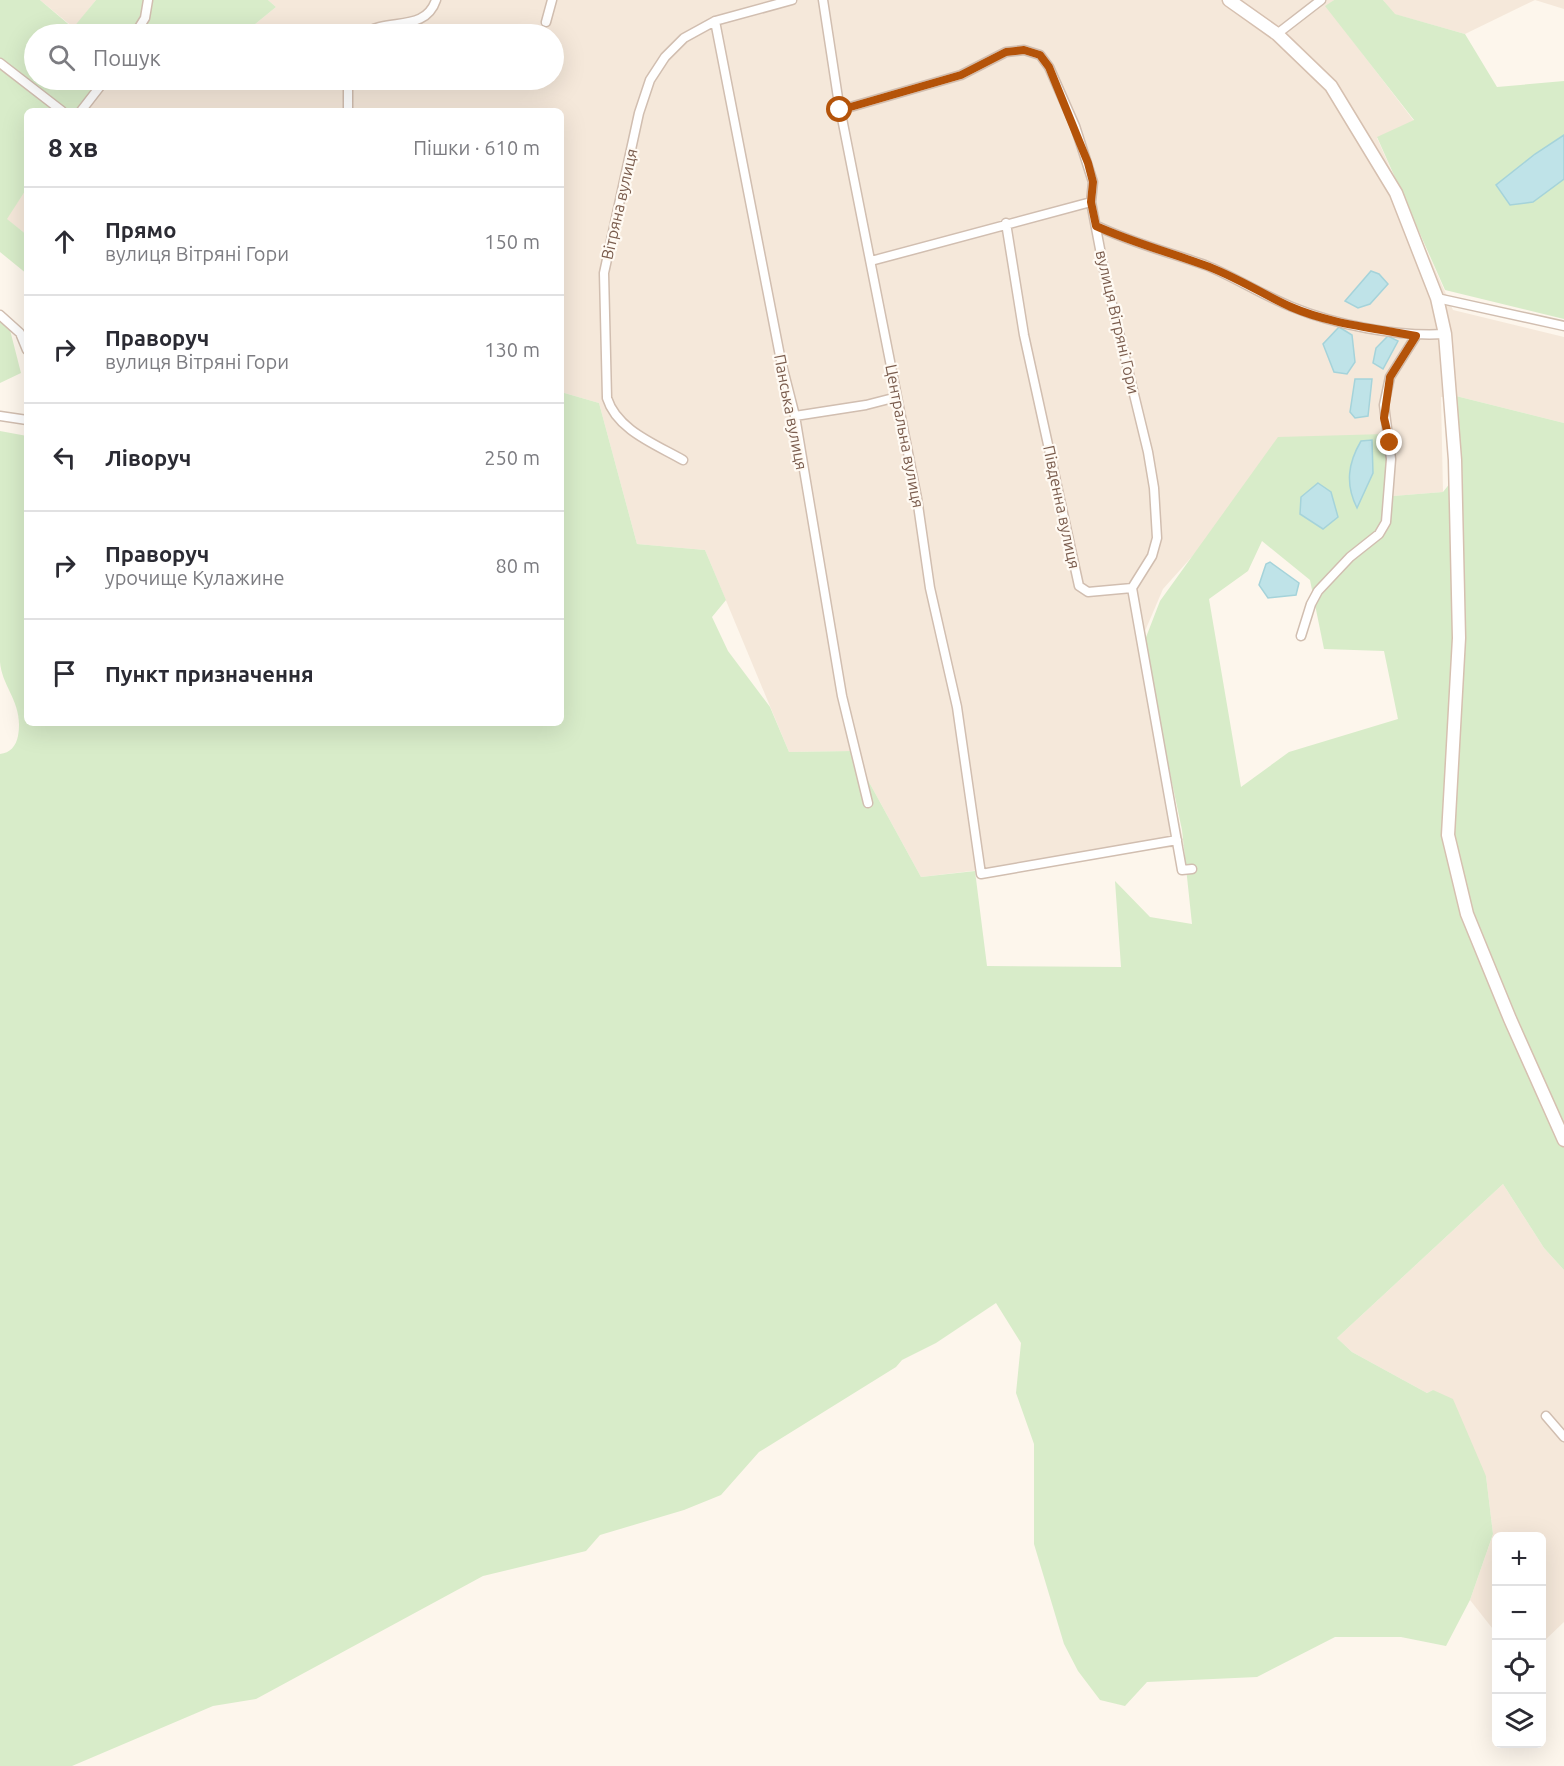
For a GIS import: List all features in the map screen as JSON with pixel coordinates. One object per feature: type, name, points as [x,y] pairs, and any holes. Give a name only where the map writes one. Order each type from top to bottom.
[{"type":"street","points":[[141,24],[145,18],[148,0]]},
{"type":"street","points":[[398,24],[416,22],[433,9],[436,0]]},
{"type":"street","points":[[546,22],[552,0]]},
{"type":"street","name":"Вітряна вулиця","points":[[683,460],[638,434],[611,412],[607,398],[604,273],[639,113],[650,80],[665,57],[684,38],[715,21],[792,0]]},
{"type":"street","name":"Центральна вулиця","points":[[823,0],[840,110],[917,498],[930,588],[957,707],[981,874],[1177,840]]},
{"type":"street","points":[[1228,0],[1277,34],[1331,86],[1396,193],[1437,298],[1445,334],[1455,460],[1459,638],[1448,835],[1467,914],[1510,1020],[1564,1140]]},
{"type":"street","points":[[1277,34],[1321,0]]},
{"type":"street","name":"Панська вулиця","points":[[715,21],[781,361],[795,416],[842,696],[868,803]]},
{"type":"street","name":"вулиця Вітряні Гори","points":[[840,110],[961,75],[1006,52],[1024,50],[1040,55],[1049,67],[1088,163],[1093,182],[1091,202],[1105,275],[1148,452],[1157,519],[1157,538],[1152,556],[1132,588]]},
{"type":"street","points":[[0,63],[24,82]]},
{"type":"street","points":[[35,90],[58,108]]},
{"type":"street","points":[[83,108],[97,90]]},
{"type":"street","points":[[348,90],[348,108]]},
{"type":"street","points":[[871,261],[1091,202]]},
{"type":"street","name":"Південна вулиця","points":[[1006,223],[1024,335],[1079,586],[1088,592],[1132,588]]},
{"type":"street","points":[[1096,226],[1122,238],[1205,266],[1256,288],[1291,307],[1330,320],[1416,336],[1445,334]]},
{"type":"street","points":[[1437,298],[1564,326]]},
{"type":"street","points":[[0,315],[20,333],[24,343]]},
{"type":"street","points":[[1301,636],[1311,604],[1318,591],[1350,558],[1378,534],[1386,522],[1391,459],[1384,405],[1390,377],[1416,336]]},
{"type":"street","points":[[795,416],[866,405],[897,397]]},
{"type":"street","points":[[0,416],[24,420]]},
{"type":"street","points":[[1132,588],[1182,870],[1191,869]]},
{"type":"street","points":[[1546,1416],[1564,1437]]},
{"type":"shaded area","points":[[40,0],[96,0],[77,24],[69,24]]},
{"type":"shaded area","points":[[268,0],[1334,0],[1326,6],[1414,121],[1377,138],[1453,310],[1564,337],[1564,423],[1456,396],[1441,397],[1443,492],[1393,496],[1385,434],[1197,551],[1163,589],[1142,638],[1184,846],[921,877],[852,751],[789,752],[705,550],[637,544],[599,403],[564,393],[564,108],[88,108],[103,90],[564,90],[564,24],[255,24],[276,7]]},
{"type":"shaded area","points":[[1383,0],[1535,0],[1465,34],[1394,14]]},
{"type":"shaded area","points":[[1535,0],[1564,0],[1564,9]]},
{"type":"shaded area","points":[[24,192],[24,233],[6,219]]},
{"type":"shaded area","points":[[1503,1184],[1544,1248],[1564,1270],[1564,1622],[1546,1639],[1546,1532],[1493,1532],[1486,1476],[1433,1390],[1427,1393],[1352,1352],[1337,1338]]},
{"type":"shaded area","points":[[1492,1537],[1492,1628],[1470,1600]]},
{"type":"green space","points":[[0,0],[40,0],[68,24],[24,24],[24,90],[103,90],[88,108],[24,108],[24,193],[7,219],[24,233],[24,272],[0,252]]},
{"type":"green space","points":[[96,0],[268,0],[276,7],[255,24],[76,24]]},
{"type":"green space","points":[[1334,0],[1383,0],[1395,14],[1465,34],[1497,87],[1564,81],[1564,319],[1445,290],[1377,137],[1414,120],[1325,6]]},
{"type":"green space","points":[[0,318],[9,326],[21,373],[0,383]]},
{"type":"green space","points":[[564,393],[599,403],[637,544],[705,550],[726,600],[712,617],[728,651],[770,707],[789,752],[852,751],[921,877],[975,871],[987,966],[1121,967],[1115,881],[1150,917],[1192,924],[1182,830],[1143,645],[1160,601],[1278,437],[1385,434],[1393,496],[1443,492],[1455,477],[1456,396],[1564,423],[1564,1270],[1544,1248],[1503,1184],[1337,1338],[1352,1352],[1427,1393],[1433,1390],[1453,1399],[1486,1476],[1492,1537],[1470,1600],[1446,1646],[1401,1637],[1335,1637],[1257,1677],[1147,1682],[1125,1706],[1100,1700],[1078,1671],[1064,1644],[1034,1544],[1034,1444],[1016,1393],[1021,1343],[996,1303],[936,1343],[902,1360],[896,1367],[759,1452],[721,1495],[684,1510],[600,1535],[586,1551],[483,1576],[256,1699],[213,1706],[72,1766],[0,1766],[0,754],[10,751],[16,743],[19,724],[18,714],[4,680],[0,662],[0,431],[24,435],[24,726],[564,726]],"holes":[[[1262,541],[1310,580],[1324,649],[1384,651],[1398,719],[1289,752],[1241,787],[1209,599],[1248,571]]]},
{"type":"water","points":[[1564,135],[1564,179],[1533,202],[1510,205],[1496,185],[1535,154]]},
{"type":"water","points":[[1371,271],[1379,274],[1388,284],[1370,304],[1358,308],[1345,301]]},
{"type":"water","points":[[1339,327],[1352,335],[1355,362],[1347,374],[1334,372],[1323,344]]},
{"type":"water","points":[[1388,336],[1398,341],[1383,369],[1373,363],[1376,348]]},
{"type":"water","points":[[1355,379],[1372,379],[1368,416],[1355,418],[1350,412]]},
{"type":"water","points":[[1372,440],[1373,473],[1357,508],[1351,490],[1351,466],[1361,441]]},
{"type":"water","points":[[1318,483],[1331,492],[1338,517],[1323,529],[1300,514],[1301,497]]},
{"type":"water","points":[[1270,562],[1299,583],[1296,595],[1268,598],[1259,585],[1266,564]]},
{"type":"route","points":[[840,110],[961,75],[1006,52],[1024,50],[1040,55],[1049,67],[1075,126],[1088,163],[1093,182],[1091,202],[1096,226],[1122,238],[1205,266],[1256,288],[1291,307],[1330,320],[1416,336],[1390,377],[1384,405],[1384,418],[1390,443]]}]
